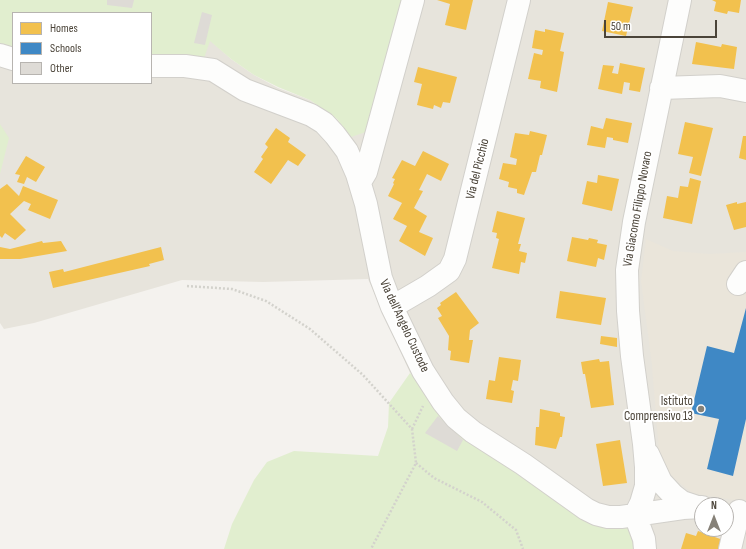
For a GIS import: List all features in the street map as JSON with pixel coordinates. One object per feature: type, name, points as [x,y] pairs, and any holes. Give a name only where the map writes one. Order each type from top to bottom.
[{"type":"street","points":[[360,182],[366,172],[413,0]]},
{"type":"street","name":"Via del Picchio","points":[[392,307],[428,286],[449,271],[455,259],[519,0]]},
{"type":"street","name":"Via Giacomo Filippo Novaro","points":[[636,515],[646,486],[644,444],[632,356],[628,311],[627,270],[630,241],[680,0]]},
{"type":"street","points":[[0,55],[12,59]]},
{"type":"street","name":"Via dell'Angelo Custode","points":[[152,66],[184,66],[213,70],[245,90],[311,115],[324,122],[347,151],[360,182],[368,210],[381,278],[392,307],[424,371],[443,402],[456,418],[472,432],[523,464],[586,509],[608,517],[694,508]]},
{"type":"street","points":[[661,88],[720,86],[746,91]]},
{"type":"street","name":"Via Giacomo Filippo Novaro","points":[[644,444],[661,482],[682,502],[694,505]]},
{"type":"street","points":[[730,549],[737,510]]},
{"type":"street","points":[[636,515],[644,539],[645,549]]},
{"type":"path","points":[[187,286],[232,289],[259,298],[310,329],[363,376],[412,429],[416,463],[371,549]]},
{"type":"path","points":[[416,463],[434,478],[482,502],[516,530],[523,549]]},
{"type":"shaded area","points":[[410,0],[746,0],[746,549],[647,549],[545,488],[410,373],[368,279],[263,282],[182,280],[34,323],[4,329],[0,323],[0,51],[12,53],[12,84],[152,84],[152,62],[210,40],[231,59],[254,75],[278,88],[310,100],[337,119],[351,137]]},
{"type":"shaded area","name":"Istituto Comprensivo 13","points":[[646,239],[673,251],[709,254],[746,252],[746,502],[734,500],[734,497],[716,497],[692,493],[670,475],[659,453],[652,365],[641,281]]},
{"type":"green space","points":[[0,0],[410,0],[375,129],[351,137],[337,119],[310,100],[254,75],[231,59],[210,41],[203,61],[152,62],[152,12],[12,12],[12,53],[0,51]]},
{"type":"green space","points":[[0,124],[9,138],[0,174]]},
{"type":"green space","points":[[410,373],[545,488],[649,533],[647,549],[224,549],[232,524],[254,480],[267,462],[294,451],[378,456],[388,427],[389,403]]},
{"type":"building: Homes","points":[[437,0],[473,0],[466,30],[445,25],[450,4]]},
{"type":"building: Homes","points":[[712,0],[741,0],[739,13],[728,11],[727,14],[714,11],[716,2]]},
{"type":"building: Homes","points":[[608,2],[633,7],[626,36],[602,31]]},
{"type":"building: Homes","points":[[545,29],[564,33],[560,51],[564,52],[557,92],[540,88],[541,81],[528,79],[534,53],[542,55],[543,50],[532,48],[535,30],[545,32]]},
{"type":"building: Homes","points":[[696,42],[721,47],[722,44],[737,47],[734,69],[692,64]]},
{"type":"building: Homes","points":[[620,63],[645,68],[640,92],[629,90],[630,83],[624,82],[622,94],[598,89],[603,65],[614,66],[612,73],[618,74]]},
{"type":"building: Homes","points":[[418,67],[457,77],[450,103],[443,102],[441,108],[434,105],[433,109],[417,105],[422,84],[414,82]]},
{"type":"building: Homes","points":[[606,118],[632,123],[628,143],[613,140],[613,138],[607,137],[605,148],[587,145],[591,126],[603,129]]},
{"type":"building: Homes","points":[[685,122],[713,128],[701,176],[689,173],[693,157],[678,154]]},
{"type":"building: Homes","points":[[276,128],[290,138],[288,142],[306,155],[298,166],[288,160],[271,184],[254,172],[263,159],[261,157],[268,147],[265,144]]},
{"type":"building: Homes","points":[[530,131],[547,135],[536,172],[532,172],[524,195],[517,193],[517,189],[508,187],[509,182],[499,179],[503,163],[516,165],[517,159],[510,157],[515,133],[529,135]]},
{"type":"building: Homes","points":[[743,136],[746,136],[746,160],[739,158]]},
{"type":"building: Homes","points":[[423,151],[449,164],[441,181],[427,174],[419,190],[423,191],[414,208],[427,216],[419,232],[433,238],[425,256],[399,241],[407,226],[393,219],[402,203],[388,196],[394,184],[395,179],[392,178],[402,160],[415,166]]},
{"type":"building: Homes","points":[[26,156],[45,167],[36,182],[27,177],[24,184],[17,182],[20,175],[15,174]]},
{"type":"building: Homes","points":[[598,175],[619,179],[612,211],[582,204],[587,181],[597,183]]},
{"type":"building: Homes","points":[[690,178],[701,181],[692,224],[663,218],[667,196],[678,198],[680,186],[688,187]]},
{"type":"building: Homes","points":[[7,184],[19,196],[23,186],[58,200],[50,219],[28,210],[31,204],[24,201],[10,214],[26,230],[15,240],[5,233],[2,238],[0,236],[0,189]]},
{"type":"building: Homes","points":[[737,202],[737,204],[746,202],[746,227],[734,230],[726,205]]},
{"type":"building: Homes","points":[[497,211],[525,218],[518,244],[521,244],[519,251],[527,253],[525,263],[521,262],[519,274],[492,268],[499,239],[496,238],[497,233],[492,232]]},
{"type":"building: Homes","points":[[572,237],[598,240],[597,243],[607,245],[604,260],[598,258],[596,267],[567,261]]},
{"type":"building: Homes","points":[[42,241],[43,243],[61,241],[67,251],[20,259],[0,259],[0,247],[10,249]]},
{"type":"building: Homes","points":[[161,247],[164,260],[149,264],[150,266],[53,288],[49,272],[63,269],[64,272]]},
{"type":"building: Homes","points":[[560,291],[606,298],[601,325],[556,318]]},
{"type":"building: Homes","points":[[456,292],[479,323],[470,330],[469,340],[473,340],[469,363],[450,360],[451,351],[448,350],[449,336],[438,318],[442,316],[437,308],[441,305],[440,303]]},
{"type":"building: Homes","points":[[601,336],[617,338],[617,347],[600,344]]},
{"type":"building: Homes","points":[[499,357],[521,360],[518,381],[513,380],[511,390],[514,391],[512,403],[486,399],[489,380],[495,381]]},
{"type":"building: Homes","points":[[599,359],[600,362],[609,361],[614,405],[591,408],[585,374],[583,374],[581,362]]},
{"type":"building: Homes","points":[[540,409],[560,413],[560,416],[565,417],[562,437],[560,437],[556,449],[535,445],[536,427],[539,427]]},
{"type":"building: Homes","points":[[620,440],[627,483],[603,486],[596,444]]},
{"type":"building: Homes","points":[[686,533],[694,535],[694,537],[715,537],[726,541],[724,549],[681,549]]},
{"type":"building: Schools","points":[[746,308],[746,419],[733,476],[707,469],[719,419],[691,413],[707,346],[734,353]]},
{"type":"building: Other","points":[[107,0],[134,0],[132,8],[107,5]]},
{"type":"building: Other","points":[[202,12],[212,15],[205,45],[194,43]]},
{"type":"building: Other","points":[[438,416],[463,440],[457,451],[425,433]]},
{"type":"place","name":"Istituto Comprensivo 13","points":[[701,409]]}]
